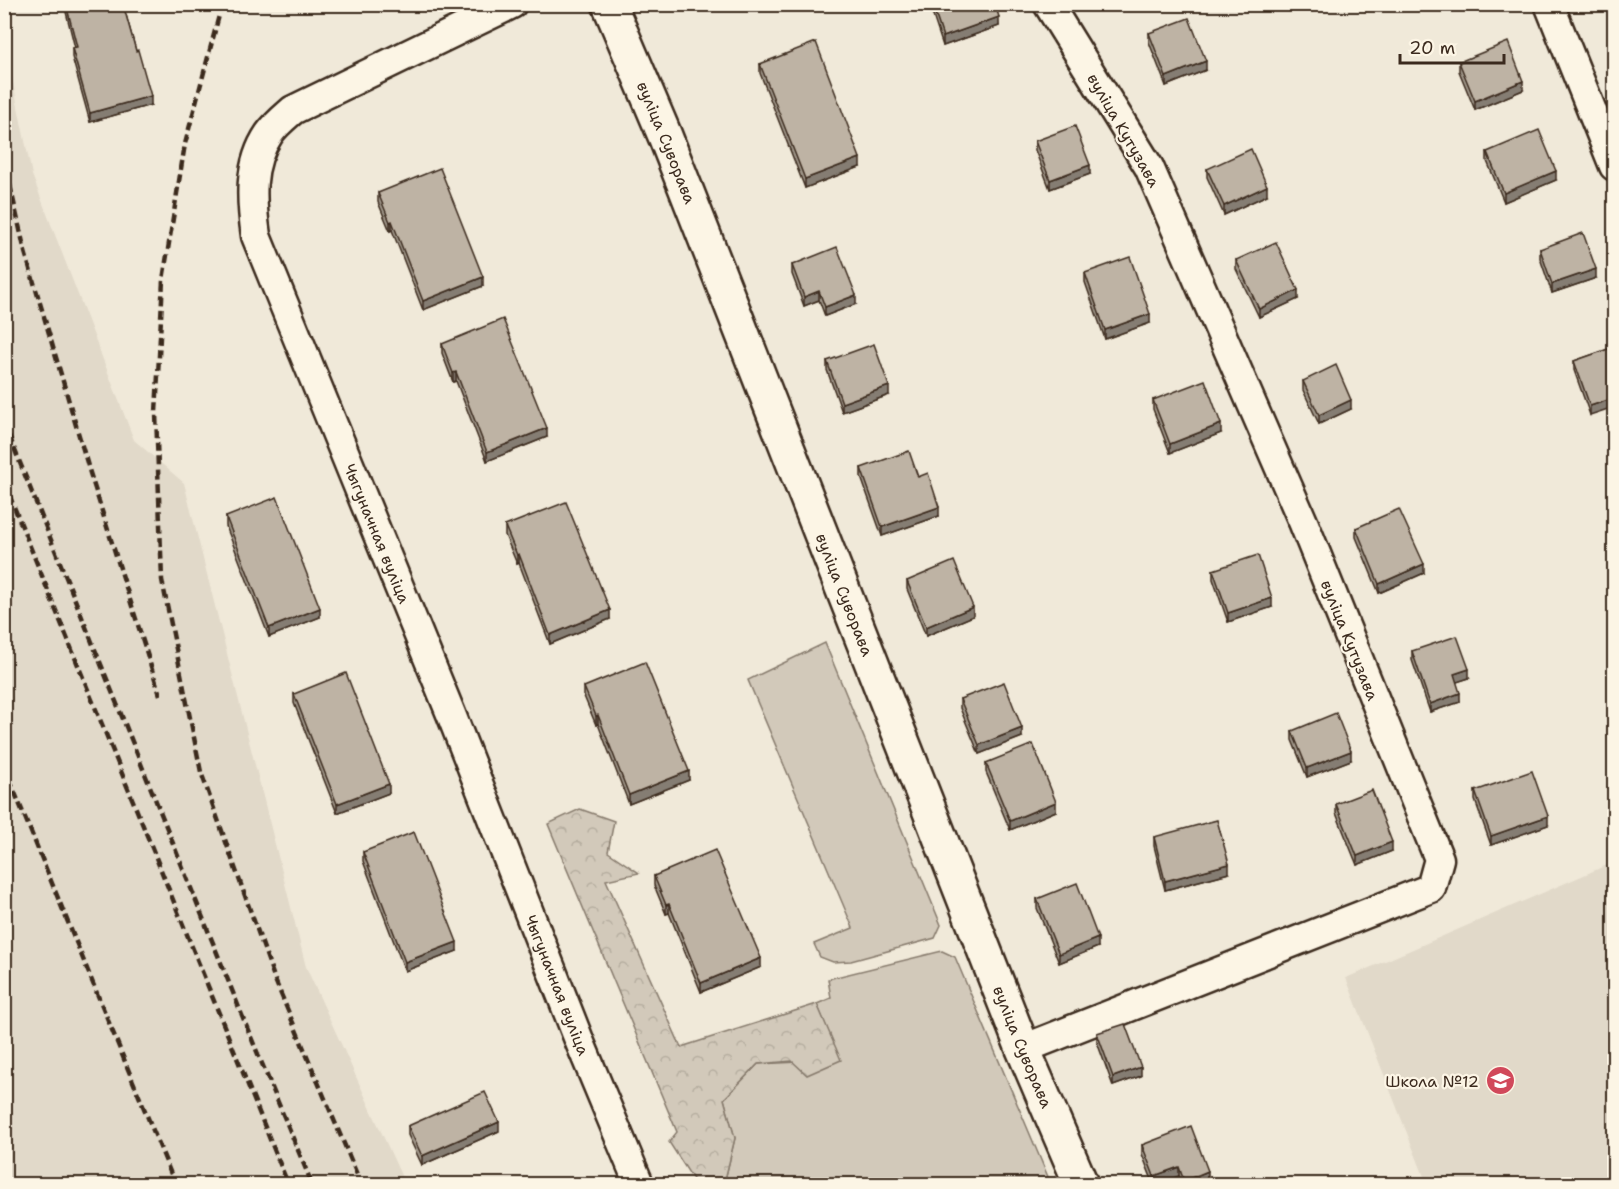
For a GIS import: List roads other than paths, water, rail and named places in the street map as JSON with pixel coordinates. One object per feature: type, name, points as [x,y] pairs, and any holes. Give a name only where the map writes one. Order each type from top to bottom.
[{"type":"street","name":"Чыгуначная вуліца","points":[[512,4],[293,110],[269,133],[255,164],[251,199],[256,236],[451,714],[581,1045],[639,1185]]},
{"type":"street","name":"вуліца Суворава","points":[[609,4],[665,136],[1023,1049],[1081,1185]]},
{"type":"street","name":"вуліца Кутузава","points":[[1023,1049],[1431,888],[1439,859],[1304,524],[1149,167],[1048,4]]},
{"type":"street","points":[[1549,4],[1614,166]]},
{"type":"railway","points":[[222,4],[185,144],[163,280],[156,413],[162,580],[201,772],[275,980],[361,1184]]},
{"type":"railway","points":[[4,158],[25,252],[90,473],[160,695]]},
{"type":"railway","points":[[4,423],[312,1184]]},
{"type":"railway","points":[[4,482],[288,1184]]},
{"type":"railway","points":[[4,766],[175,1184]]},
{"type":"place","name":"Школа №12","points":[[1500,1081]]}]
